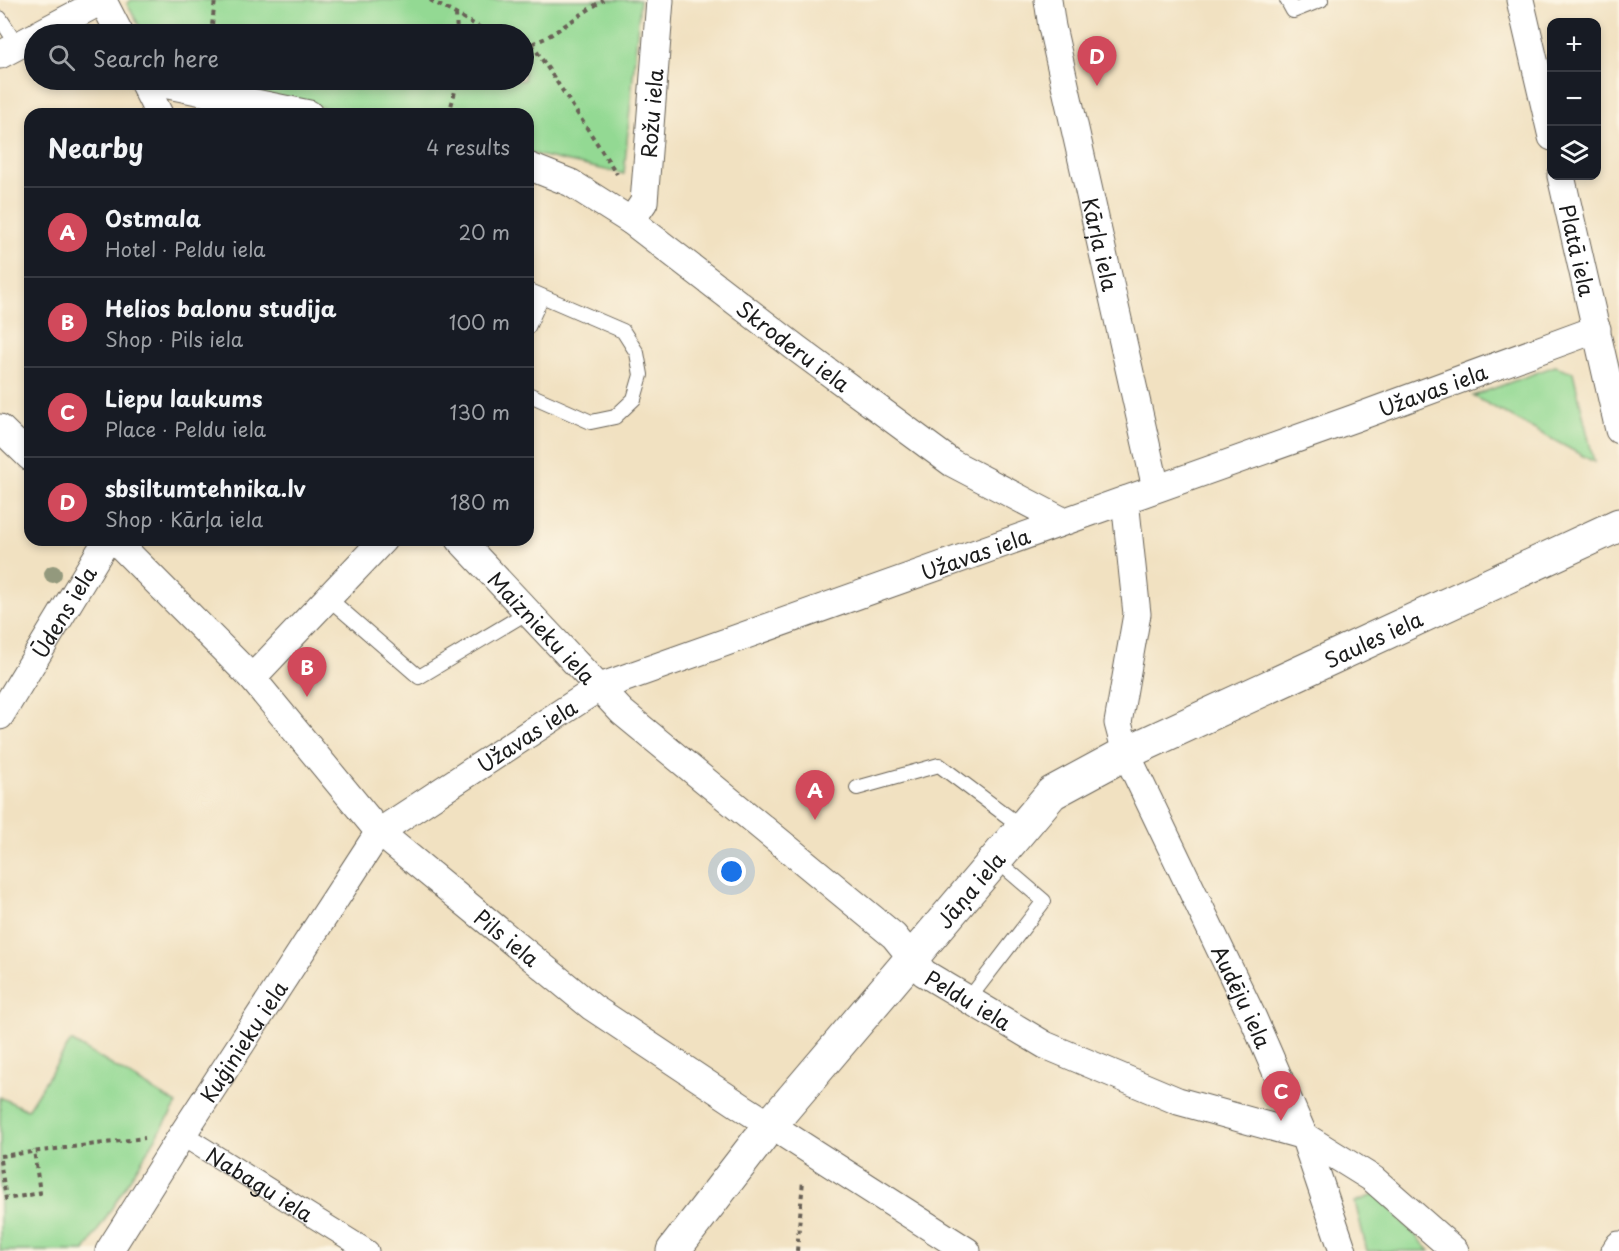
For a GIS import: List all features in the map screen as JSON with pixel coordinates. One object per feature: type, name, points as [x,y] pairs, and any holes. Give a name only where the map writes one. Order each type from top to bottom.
[{"type":"street","points":[[58,24],[103,0],[125,24]]},
{"type":"street","name":"Rožu iela","points":[[631,221],[644,202],[660,0]]},
{"type":"street","name":"Kārļa iela","points":[[1048,0],[1057,50],[1156,489]]},
{"type":"street","points":[[1520,0],[1549,126]]},
{"type":"street","points":[[148,90],[156,108]]},
{"type":"street","points":[[192,90],[280,108]]},
{"type":"street","name":"Skroderu iela","points":[[534,168],[571,183],[631,221],[796,348],[952,463],[1063,521]]},
{"type":"street","name":"Platā iela","points":[[1562,180],[1619,430]]},
{"type":"street","name":"Užavas iela","points":[[380,832],[600,687],[1156,489],[1597,328]]},
{"type":"street","points":[[0,428],[24,451]]},
{"type":"street","points":[[1125,500],[1137,614],[1118,723],[1126,753]]},
{"type":"street","name":"Saules iela","points":[[1126,753],[1619,525]]},
{"type":"street","name":"Ūdens iela","points":[[0,716],[103,546]]},
{"type":"street","name":"Pils iela","points":[[121,546],[252,678],[380,832],[592,1007],[967,1251]]},
{"type":"street","points":[[252,678],[377,546]]},
{"type":"street","name":"Maiznieku iela","points":[[466,546],[600,687]]},
{"type":"street","name":"Peldu iela","points":[[600,687],[622,712],[894,936],[924,974],[1045,1045],[1178,1101],[1304,1136]]},
{"type":"street","name":"Jāņa iela","points":[[673,1251],[771,1124],[1052,793],[1126,753]]},
{"type":"street","name":"Audēju iela","points":[[1126,753],[1252,1018],[1304,1136]]},
{"type":"street","name":"Kuģinieku iela","points":[[109,1251],[380,832]]},
{"type":"street","name":"Nabagu iela","points":[[182,1135],[368,1251]]},
{"type":"street","points":[[1304,1136],[1343,1251]]},
{"type":"street","points":[[1304,1136],[1373,1179],[1455,1251]]},
{"type":"street","points":[[1615,1251],[1619,1245]]},
{"type":"lane","points":[[1287,0],[1293,11],[1321,0]]},
{"type":"lane","points":[[0,18],[23,43]]},
{"type":"lane","points":[[534,293],[623,331],[637,352],[641,375],[634,399],[615,417],[591,422],[534,397]]},
{"type":"lane","points":[[534,314],[542,296]]},
{"type":"lane","points":[[327,597],[419,677],[528,612]]},
{"type":"lane","points":[[857,788],[939,765],[1023,828]]},
{"type":"lane","points":[[968,1000],[1044,901],[1009,871]]},
{"type":"path","points":[[212,24],[215,0]]},
{"type":"path","points":[[430,0],[474,24]]},
{"type":"path","points":[[534,43],[546,38],[603,0]]},
{"type":"path","points":[[456,14],[456,24]]},
{"type":"path","points":[[534,47],[619,177]]},
{"type":"path","points":[[451,108],[455,90]]},
{"type":"path","points":[[34,1150],[40,1193],[6,1199],[0,1158],[34,1150],[182,1135]]},
{"type":"path","points":[[797,1251],[803,1174]]},
{"type":"green space","points":[[131,0],[640,0],[624,174],[534,154],[534,108],[325,108],[243,90],[534,90],[534,24],[138,24],[127,4]]},
{"type":"green space","points":[[1555,366],[1573,372],[1594,462],[1473,396]]},
{"type":"green space","points":[[71,1041],[177,1104],[85,1251],[0,1251],[0,1097],[27,1110]]},
{"type":"green space","points":[[1377,1194],[1430,1251],[1367,1251],[1355,1202]]},
{"type":"place","name":"sbsiltumtehnika.lv","points":[[1097,86]]},
{"type":"place","name":"Helios balonu studija","points":[[307,697]]},
{"type":"place","name":"Ostmala","points":[[815,820]]},
{"type":"place","name":"Liepu laukums","points":[[1281,1121]]}]
